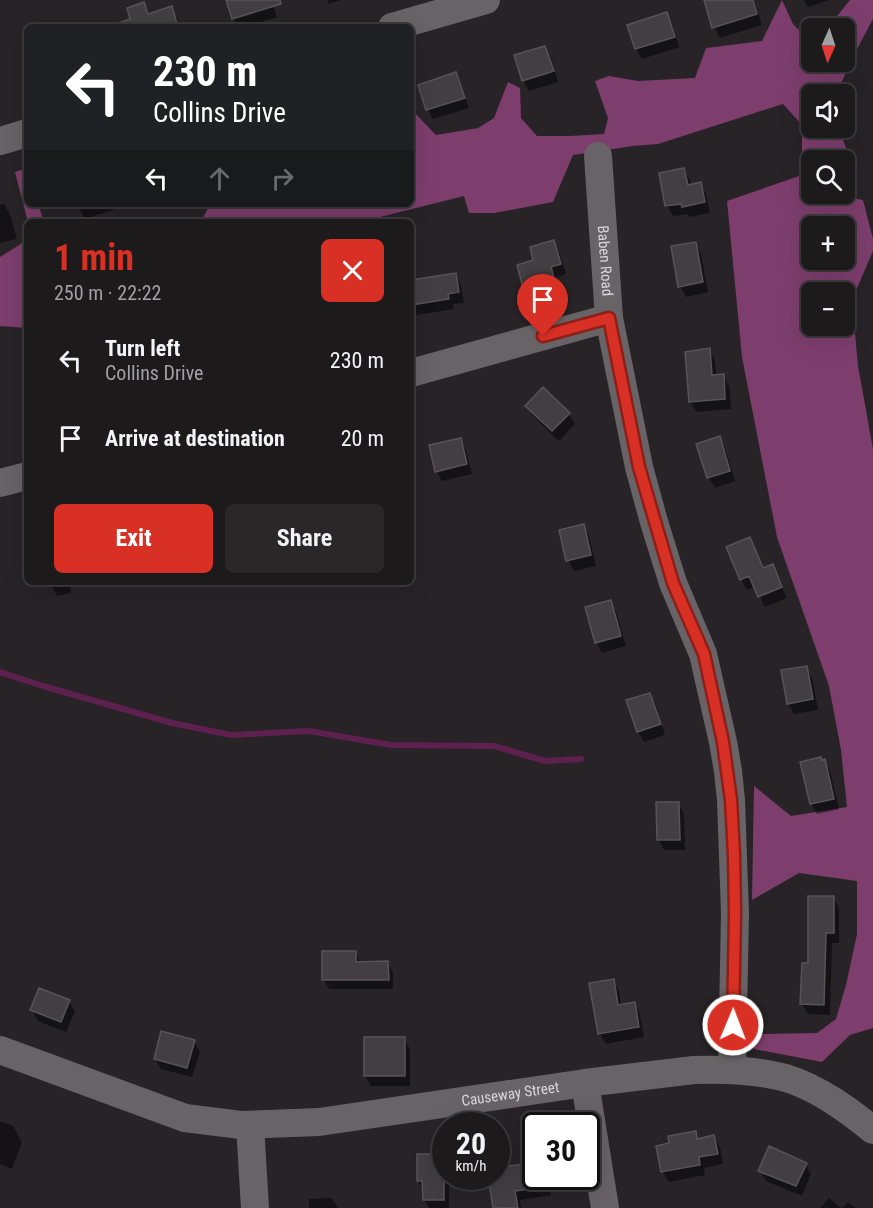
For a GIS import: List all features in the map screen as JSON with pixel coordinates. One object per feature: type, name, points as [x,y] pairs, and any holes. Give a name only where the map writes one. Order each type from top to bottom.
[{"type":"street","points":[[402,24],[486,0]]},
{"type":"street","points":[[0,141],[24,134]]},
{"type":"street","name":"Baben Road","points":[[598,156],[609,318],[639,467],[673,583],[704,654],[728,771],[732,811],[735,913],[732,1070]]},
{"type":"street","points":[[414,372],[609,318]]},
{"type":"street","points":[[0,483],[24,477]]},
{"type":"street","name":"Causeway Street","points":[[0,1050],[185,1118],[241,1125],[319,1122],[585,1083],[694,1070],[732,1070],[772,1075],[795,1081],[836,1102],[873,1130]]},
{"type":"street","points":[[585,1083],[604,1208]]},
{"type":"street","points":[[250,1125],[255,1208]]},
{"type":"shaded area","points":[[782,0],[793,24],[801,32],[801,72],[846,72],[841,84],[801,84],[801,124],[783,104],[658,144],[573,155],[553,202],[494,213],[469,213],[464,196],[372,219],[202,219],[208,207],[414,207],[414,112],[436,135],[478,128],[494,118],[508,82],[520,88],[521,118],[537,136],[570,136],[604,134],[608,118],[595,81],[609,76],[638,81],[695,78],[706,48],[762,41]]},
{"type":"shaded area","points":[[850,0],[873,0],[873,19],[855,53],[855,18],[836,18]]},
{"type":"shaded area","points":[[802,138],[842,138],[847,150],[802,150]]},
{"type":"shaded area","points":[[24,169],[24,207],[15,172]]},
{"type":"shaded area","points":[[801,175],[801,204],[855,204],[855,198],[863,200],[873,239],[873,251],[855,293],[855,282],[801,282],[801,336],[855,336],[855,333],[858,366],[873,449],[873,1028],[850,1035],[822,1062],[754,1049],[758,1034],[817,1033],[836,1019],[857,934],[857,881],[799,873],[752,900],[754,786],[791,816],[847,807],[841,750],[829,686],[777,537],[742,357],[727,201]]},
{"type":"shaded area","points":[[24,207],[39,207],[43,219],[27,219]]},
{"type":"shaded area","points":[[24,242],[24,328],[0,326],[0,257]]},
{"type":"building","points":[[226,0],[280,0],[281,4],[232,19]]},
{"type":"building","points":[[704,0],[753,0],[757,14],[712,28]]},
{"type":"building","points":[[144,2],[148,14],[172,6],[177,24],[118,24],[130,19],[127,8]]},
{"type":"building","points":[[667,12],[675,37],[635,49],[627,25]]},
{"type":"building","points":[[545,46],[554,71],[522,81],[514,55]]},
{"type":"building","points":[[456,72],[465,98],[426,110],[418,85]]},
{"type":"building","points":[[684,168],[688,185],[701,182],[705,202],[682,207],[681,204],[665,206],[659,173]]},
{"type":"building","points":[[554,240],[561,264],[551,267],[554,278],[523,288],[517,265],[533,260],[530,247]]},
{"type":"building","points":[[696,242],[703,282],[678,287],[671,246]]},
{"type":"building","points":[[456,273],[459,292],[448,294],[449,299],[414,305],[414,280]]},
{"type":"building","points":[[710,348],[712,375],[724,374],[725,399],[689,402],[685,352]]},
{"type":"building","points":[[543,387],[570,413],[552,431],[525,406]]},
{"type":"building","points":[[720,436],[730,471],[707,478],[696,444]]},
{"type":"building","points":[[461,438],[467,464],[435,472],[429,445]]},
{"type":"building","points":[[584,524],[591,555],[566,561],[559,530]]},
{"type":"building","points":[[750,537],[763,568],[773,564],[782,587],[758,597],[749,576],[740,580],[726,547]]},
{"type":"building","points":[[611,600],[621,636],[595,643],[585,607]]},
{"type":"building","points":[[807,666],[813,699],[787,704],[781,670]]},
{"type":"building","points":[[650,693],[661,724],[637,732],[626,700]]},
{"type":"building","points":[[821,757],[822,760],[825,759],[834,799],[810,804],[800,762]]},
{"type":"building","points":[[656,802],[679,802],[680,840],[657,840]]},
{"type":"building","points":[[808,896],[834,896],[834,933],[826,933],[824,1005],[800,1004],[802,963],[808,963]]},
{"type":"building","points":[[322,951],[356,951],[356,962],[388,961],[389,980],[322,980]]},
{"type":"building","points":[[614,979],[618,1005],[635,1002],[639,1027],[598,1034],[589,983]]},
{"type":"building","points":[[39,988],[70,1000],[61,1022],[30,1010]]},
{"type":"building","points":[[161,1031],[195,1040],[187,1068],[154,1059]]},
{"type":"building","points":[[364,1037],[405,1037],[405,1076],[364,1076]]},
{"type":"building","points":[[696,1131],[697,1139],[714,1135],[718,1154],[699,1157],[700,1165],[661,1172],[656,1146],[669,1143],[668,1136]]},
{"type":"building","points":[[769,1146],[807,1163],[796,1186],[758,1171]]},
{"type":"building","points":[[417,1154],[432,1154],[432,1190],[444,1190],[444,1200],[423,1200],[422,1181],[417,1181]]},
{"type":"building","points":[[522,1164],[522,1190],[515,1191],[518,1208],[493,1208],[490,1190],[510,1190],[510,1166]]},
{"type":"waterway","points":[[0,672],[172,723],[231,735],[309,731],[391,745],[494,746],[545,761],[581,759]]},
{"type":"route","points":[[543,336],[609,318],[639,467],[654,522],[673,583],[704,654],[723,742],[731,800],[735,913],[733,1025]]}]
